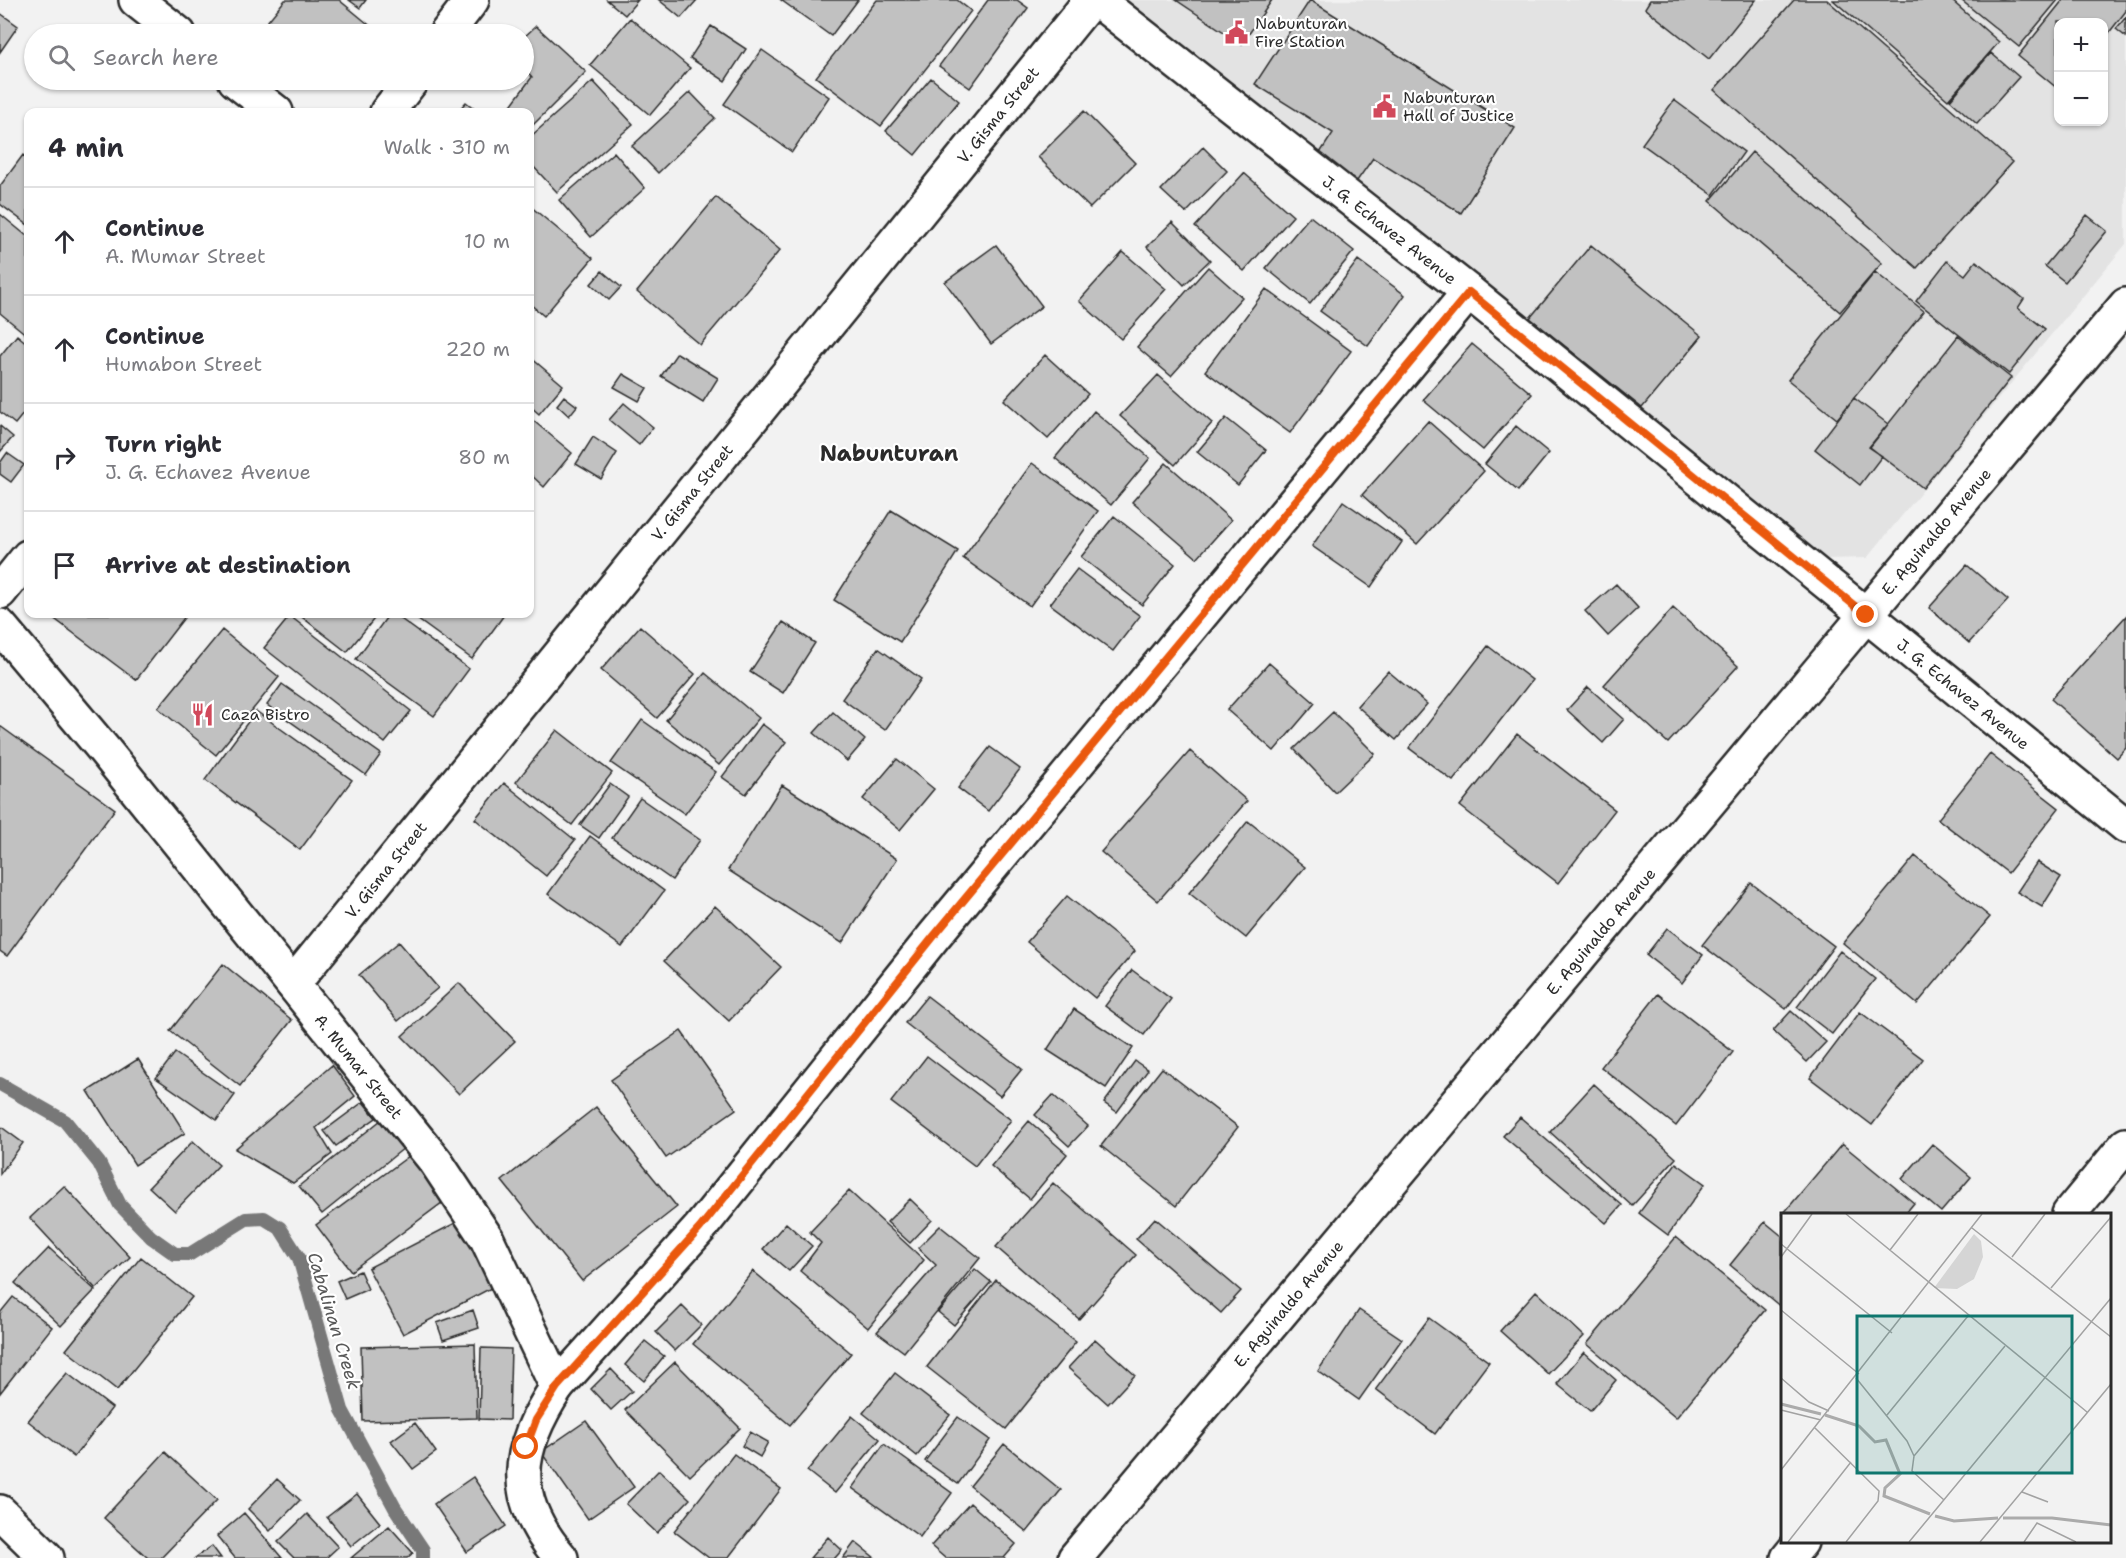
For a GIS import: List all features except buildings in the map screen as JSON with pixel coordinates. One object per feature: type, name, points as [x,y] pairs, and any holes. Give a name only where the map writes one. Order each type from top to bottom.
[{"type":"street","points":[[136,0],[166,24]]},
{"type":"street","points":[[454,24],[472,0]]},
{"type":"street","name":"V. Gisma Street","points":[[293,984],[1091,0]]},
{"type":"street","name":"J. G. Echavez Avenue","points":[[1097,0],[1469,292],[2126,826]]},
{"type":"street","points":[[248,90],[271,108]]},
{"type":"street","points":[[390,108],[404,90]]},
{"type":"street","points":[[561,1558],[541,1535],[528,1508],[523,1477],[526,1447],[536,1420],[557,1387],[700,1228],[942,927],[1469,292]]},
{"type":"street","name":"E. Aguinaldo Avenue","points":[[1075,1558],[2126,304]]},
{"type":"street","name":"A. Mumar Street","points":[[0,626],[436,1162],[474,1220],[511,1286],[557,1387]]},
{"type":"street","points":[[2071,1213],[2126,1145]]},
{"type":"street","points":[[0,1512],[46,1558]]},
{"type":"street","points":[[1788,1558],[1800,1543]]},
{"type":"shaded area","points":[[1116,0],[2126,0],[2126,244],[1867,558],[1825,559],[1451,268]]},
{"type":"waterway","name":"Cabalinan Creek","points":[[0,1084],[65,1121],[99,1163],[120,1205],[151,1237],[175,1254],[190,1254],[246,1219],[264,1218],[280,1228],[299,1258],[342,1410],[395,1508],[423,1550],[423,1558]]},
{"type":"place","name":"Nabunturan Fire Station","points":[[1237,32]]},
{"type":"place","name":"Nabunturan Hall of Justice","points":[[1385,106]]},
{"type":"place","name":"Caza Bistro","points":[[203,714]]},
{"type":"district","name":"Nabunturan","points":[[889,453]]},
{"type":"route","points":[[526,1447],[536,1420],[557,1387],[700,1228],[934,936],[1469,292],[1866,615]]}]
